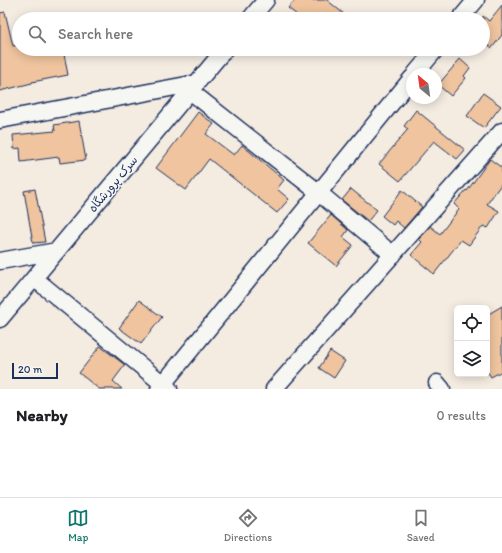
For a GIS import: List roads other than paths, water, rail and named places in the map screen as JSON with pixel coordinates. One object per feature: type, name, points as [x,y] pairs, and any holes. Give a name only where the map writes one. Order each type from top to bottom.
[{"type":"street","points":[[256,12],[266,0]]},
{"type":"street","points":[[466,12],[476,0]]},
{"type":"street","name":"سرک پرورشگاه","points":[[0,319],[219,56]]},
{"type":"street","points":[[420,68],[430,56]]},
{"type":"street","points":[[34,278],[164,387],[318,192],[406,85]]},
{"type":"street","points":[[0,120],[194,87],[393,255]]},
{"type":"street","points":[[274,389],[502,131]]},
{"type":"street","points":[[0,261],[57,250]]}]
